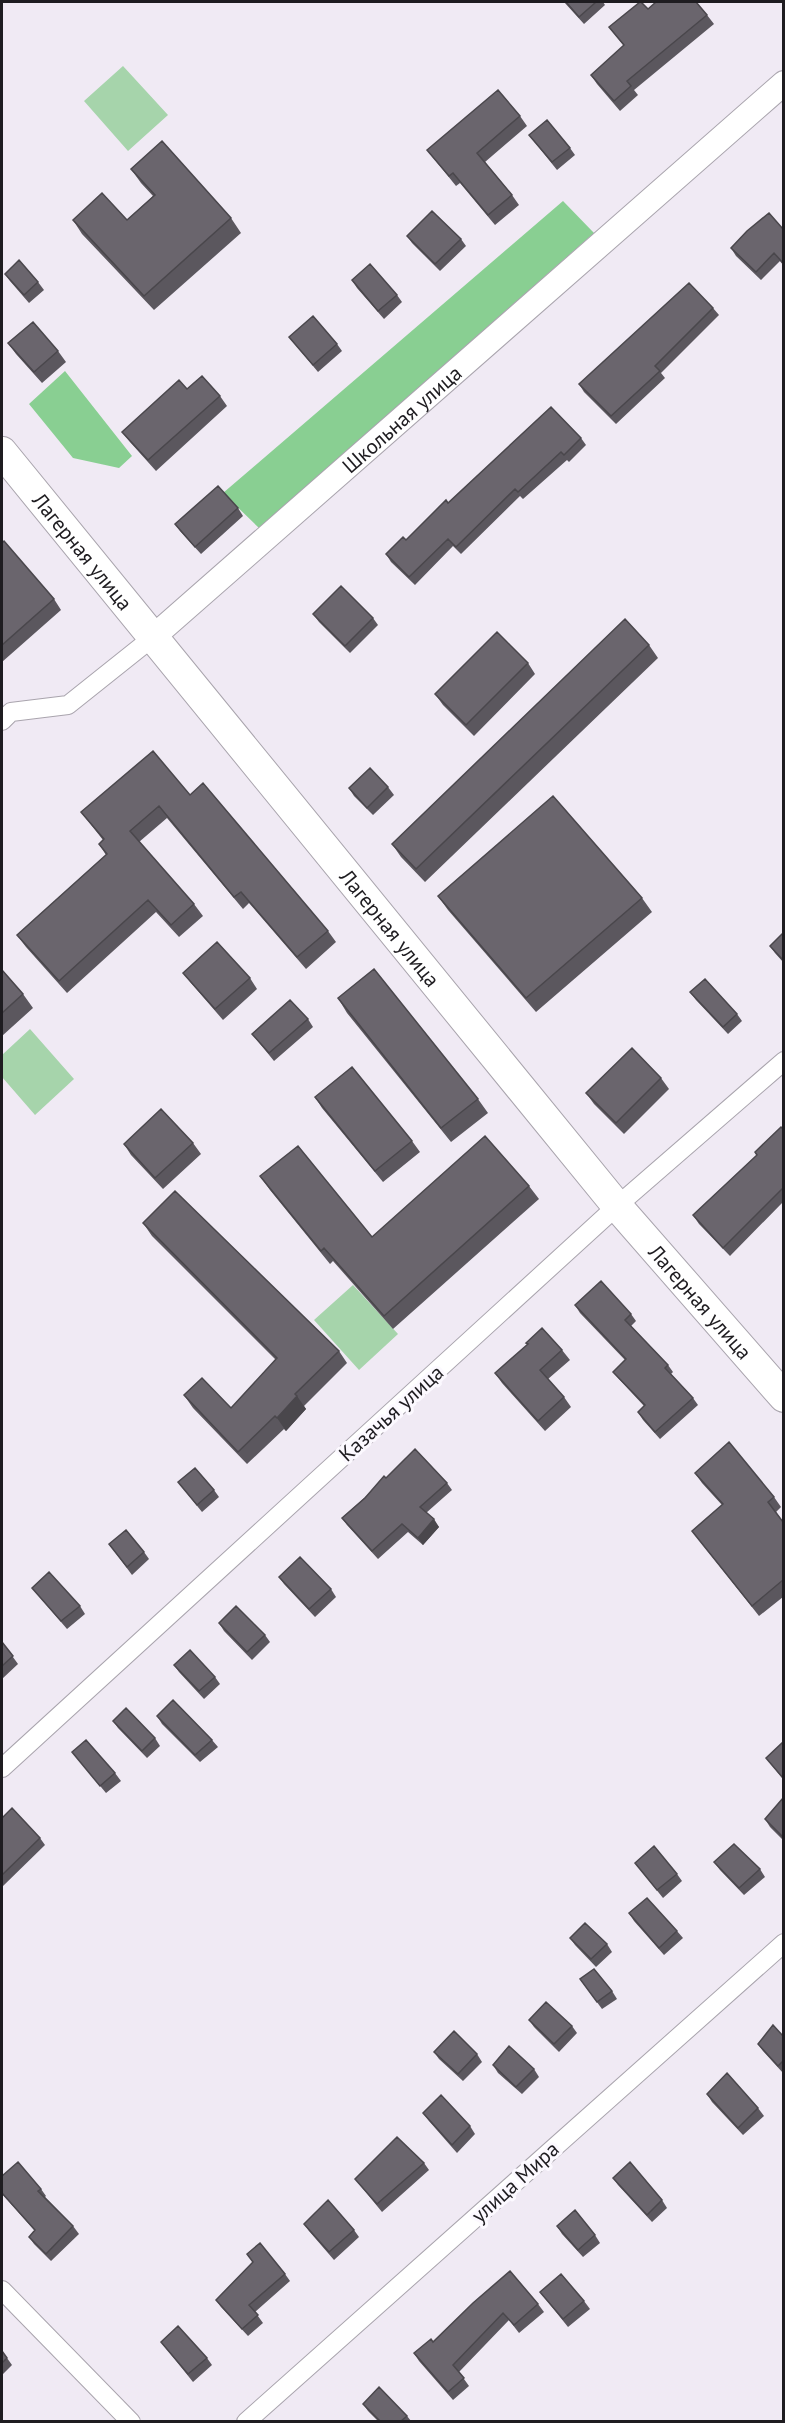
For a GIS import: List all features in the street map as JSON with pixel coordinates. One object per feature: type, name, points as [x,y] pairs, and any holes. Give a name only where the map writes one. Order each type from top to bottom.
[{"type":"main road","name":"Лагерная улица","points":[[2,452],[617,1206],[783,1397]]},
{"type":"street","name":"Школьная улица","points":[[2,721],[11,712],[68,705],[152,638],[783,83]]},
{"type":"street","name":"Казачья улица","points":[[2,1768],[617,1206],[783,1061]]},
{"type":"street","name":"улица Мира","points":[[246,2421],[783,1943]]},
{"type":"street","points":[[2,2290],[131,2421]]},
{"type":"green space","points":[[123,66],[168,115],[128,151],[84,101]]},
{"type":"green space","points":[[563,201],[594,233],[259,528],[223,493]]},
{"type":"green space","points":[[65,371],[132,456],[119,468],[73,458],[29,404]]},
{"type":"green space","points":[[30,1029],[74,1079],[35,1115],[2,1077],[2,1055]]},
{"type":"green space","points":[[353,1285],[398,1334],[359,1370],[314,1320]]},
{"type":"building","points":[[566,2],[596,2],[579,17]]},
{"type":"building","points":[[640,2],[648,9],[656,2],[696,2],[707,15],[627,81],[631,86],[614,101],[591,75],[624,45],[609,27]]},
{"type":"building","points":[[498,90],[520,116],[477,153],[512,195],[488,215],[453,173],[449,176],[427,150]]},
{"type":"building","points":[[547,120],[570,148],[552,162],[529,135]]},
{"type":"building","points":[[162,141],[231,218],[144,296],[73,220],[102,193],[127,220],[155,195],[131,169]]},
{"type":"building","points":[[432,211],[461,239],[435,264],[407,236]]},
{"type":"building","points":[[769,213],[783,229],[783,263],[774,253],[756,272],[731,248]]},
{"type":"building","points":[[19,260],[38,282],[24,295],[5,274]]},
{"type":"building","points":[[370,264],[397,295],[378,311],[352,280]]},
{"type":"building","points":[[689,283],[713,308],[655,366],[660,371],[611,416],[579,384]]},
{"type":"building","points":[[313,316],[337,344],[313,365],[289,337]]},
{"type":"building","points":[[33,322],[58,351],[34,372],[8,343]]},
{"type":"building","points":[[202,376],[220,396],[148,460],[122,432],[179,380],[187,389]]},
{"type":"building","points":[[551,407],[581,438],[564,455],[561,452],[518,492],[515,489],[456,547],[448,539],[409,577],[386,554],[403,537],[406,540],[446,500],[448,503]]},
{"type":"building","points":[[218,486],[238,508],[195,547],[175,524]]},
{"type":"building","points":[[4,541],[54,599],[2,645],[2,543]]},
{"type":"building","points":[[341,586],[373,618],[345,646],[313,614]]},
{"type":"building","points":[[625,619],[649,645],[416,869],[392,844]]},
{"type":"building","points":[[497,632],[528,663],[466,725],[435,694]]},
{"type":"building","points":[[153,751],[190,795],[203,783],[328,931],[297,957],[241,892],[234,897],[159,806],[130,831],[194,904],[171,925],[148,900],[59,981],[17,935],[107,854],[99,844],[104,839],[81,812]]},
{"type":"building","points":[[370,768],[388,787],[367,808],[349,788]]},
{"type":"building","points":[[553,796],[642,898],[526,998],[438,896]]},
{"type":"building","points":[[783,933],[783,960],[770,946]]},
{"type":"building","points":[[217,942],[250,978],[215,1009],[183,973]]},
{"type":"building","points":[[374,969],[478,1099],[441,1128],[338,998]]},
{"type":"building","points":[[2,970],[23,994],[2,1013]]},
{"type":"building","points":[[705,979],[737,1014],[723,1027],[690,992]]},
{"type":"building","points":[[290,1000],[308,1019],[269,1053],[252,1034]]},
{"type":"building","points":[[632,1048],[661,1078],[616,1123],[586,1093]]},
{"type":"building","points":[[352,1067],[412,1141],[375,1171],[315,1097]]},
{"type":"building","points":[[161,1109],[193,1143],[155,1178],[124,1144]]},
{"type":"building","points":[[781,1127],[783,1129],[783,1188],[723,1248],[693,1215],[757,1155],[755,1152]]},
{"type":"building","points":[[485,1136],[529,1186],[384,1316],[324,1248],[321,1251],[260,1176],[298,1146],[372,1237]]},
{"type":"building","points":[[175,1191],[339,1351],[295,1394],[297,1396],[277,1418],[275,1416],[238,1452],[184,1395],[202,1378],[231,1408],[277,1358],[143,1223]]},
{"type":"building","points":[[601,1281],[631,1314],[625,1320],[668,1365],[665,1368],[693,1398],[655,1432],[638,1412],[645,1405],[613,1372],[626,1359],[575,1305]]},
{"type":"building","points":[[542,1328],[562,1350],[540,1370],[564,1397],[538,1421],[495,1373],[528,1344],[526,1343]]},
{"type":"building","points":[[729,1442],[774,1497],[768,1502],[783,1522],[783,1580],[752,1606],[692,1531],[723,1504],[695,1473]]},
{"type":"building","points":[[415,1449],[447,1483],[420,1507],[434,1519],[418,1538],[402,1524],[372,1551],[342,1518]]},
{"type":"building","points":[[195,1468],[214,1490],[197,1505],[178,1482]]},
{"type":"building","points":[[126,1530],[144,1552],[127,1567],[109,1544]]},
{"type":"building","points":[[300,1557],[331,1589],[309,1609],[279,1577]]},
{"type":"building","points":[[49,1572],[80,1606],[61,1621],[32,1588]]},
{"type":"building","points":[[236,1606],[265,1635],[247,1652],[219,1623]]},
{"type":"building","points":[[2,1642],[13,1656],[2,1666]]},
{"type":"building","points":[[190,1650],[215,1677],[199,1691],[174,1665]]},
{"type":"building","points":[[173,1700],[212,1740],[195,1755],[157,1716]]},
{"type":"building","points":[[126,1708],[155,1738],[142,1751],[113,1721]]},
{"type":"building","points":[[86,1740],[115,1773],[100,1786],[72,1752]]},
{"type":"building","points":[[783,1742],[783,1778],[766,1758]]},
{"type":"building","points":[[783,1798],[783,1837],[765,1819]]},
{"type":"building","points":[[12,1808],[40,1838],[2,1875],[2,1818]]},
{"type":"building","points":[[734,1844],[760,1869],[739,1888],[714,1862]]},
{"type":"building","points":[[654,1846],[677,1874],[657,1890],[635,1863]]},
{"type":"building","points":[[647,1898],[677,1931],[659,1948],[629,1913]]},
{"type":"building","points":[[585,1923],[607,1944],[591,1959],[570,1938]]},
{"type":"building","points":[[594,1969],[612,1991],[597,2002],[580,1979]]},
{"type":"building","points":[[546,2002],[572,2026],[554,2044],[529,2020]]},
{"type":"building","points":[[773,2025],[783,2036],[783,2061],[778,2066],[758,2044]]},
{"type":"building","points":[[454,2031],[477,2054],[458,2074],[434,2052]]},
{"type":"building","points":[[509,2046],[534,2069],[516,2087],[493,2065]]},
{"type":"building","points":[[727,2073],[758,2108],[738,2128],[707,2094]]},
{"type":"building","points":[[441,2095],[470,2126],[452,2145],[423,2113]]},
{"type":"building","points":[[397,2137],[424,2163],[377,2204],[355,2179]]},
{"type":"building","points":[[18,2162],[41,2189],[38,2191],[73,2226],[46,2254],[29,2237],[35,2230],[2,2193],[2,2176]]},
{"type":"building","points":[[630,2162],[662,2200],[647,2215],[613,2178]]},
{"type":"building","points":[[328,2200],[354,2230],[329,2252],[304,2224]]},
{"type":"building","points":[[575,2210],[595,2235],[578,2250],[557,2226]]},
{"type":"building","points":[[260,2243],[285,2274],[249,2305],[258,2315],[242,2329],[216,2300],[253,2262],[247,2254]]},
{"type":"building","points":[[510,2271],[538,2304],[514,2325],[503,2313],[453,2365],[464,2378],[448,2392],[414,2353],[431,2339],[433,2342]]},
{"type":"building","points":[[561,2274],[584,2301],[563,2319],[540,2292]]},
{"type":"building","points":[[178,2326],[207,2358],[188,2374],[161,2342]]},
{"type":"building","points":[[2,2351],[7,2358],[2,2363]]},
{"type":"building","points":[[379,2387],[407,2416],[401,2421],[380,2421],[363,2404]]}]
